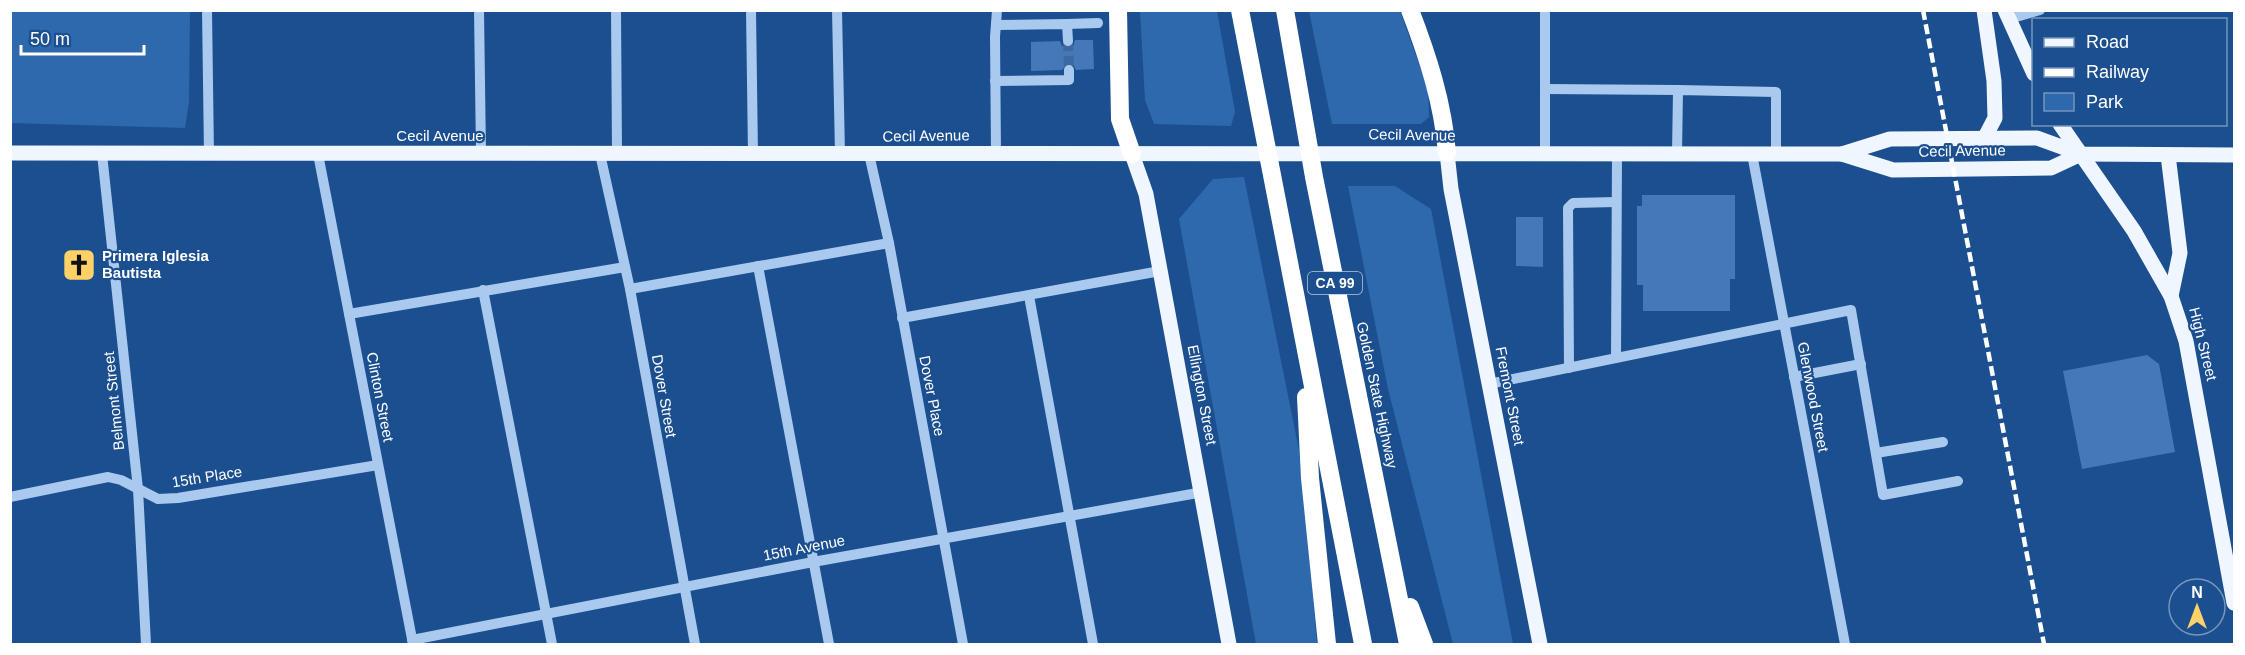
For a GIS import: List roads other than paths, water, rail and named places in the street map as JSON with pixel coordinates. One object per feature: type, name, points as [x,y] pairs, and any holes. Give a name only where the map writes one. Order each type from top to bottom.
[{"type":"highway","points":[[1118,10],[1120,119],[1132,154]]},
{"type":"highway","name":"CA 99","points":[[1240,10],[1363,645]]},
{"type":"highway","name":"Golden State Highway","points":[[1285,10],[1316,189],[1408,645]]},
{"type":"highway","points":[[1410,10],[1436,87],[1445,126],[1447,153]]},
{"type":"highway","points":[[1302,332],[1310,478],[1328,645]]},
{"type":"highway","points":[[1391,554],[1424,645]]},
{"type":"main road","points":[[1984,10],[1983,20],[1994,81],[1995,118],[1984,139]]},
{"type":"main road","points":[[2007,15],[2032,70]]},
{"type":"main road","name":"High Street","points":[[2061,126],[2134,231],[2171,296],[2186,341],[2235,603]]},
{"type":"main road","name":"Cecil Avenue","points":[[10,153],[209,155],[1218,152],[1842,154],[1890,139],[2037,138],[2081,154],[2235,155]]},
{"type":"main road","name":"Fremont Street","points":[[1447,153],[1451,189],[1540,645]]},
{"type":"main road","name":"Ellington Street","points":[[1132,154],[1146,194],[1203,492],[1229,645]]},
{"type":"main road","name":"Cecil Avenue","points":[[1842,154],[1893,170],[2050,168],[2081,154]]},
{"type":"main road","points":[[2168,155],[2180,253],[2171,296]]},
{"type":"street","points":[[207,10],[209,155]]},
{"type":"street","points":[[479,10],[481,154]]},
{"type":"street","points":[[616,10],[617,154]]},
{"type":"street","points":[[751,10],[753,155]]},
{"type":"street","points":[[837,10],[840,154]]},
{"type":"street","points":[[996,153],[995,81],[998,10]]},
{"type":"street","points":[[1545,10],[1545,154]]},
{"type":"street","points":[[2007,15],[2040,10]]},
{"type":"street","points":[[996,25],[1098,23]]},
{"type":"street","points":[[1067,24],[1068,41]]},
{"type":"street","points":[[995,81],[1069,80],[1069,70]]},
{"type":"street","points":[[1545,88],[1776,92],[1776,154]]},
{"type":"street","points":[[1677,154],[1678,90]]},
{"type":"street","name":"Belmont Street","points":[[102,154],[138,489],[146,645]]},
{"type":"street","name":"Clinton Street","points":[[318,154],[413,642]]},
{"type":"street","name":"Dover Street","points":[[600,154],[630,290],[694,645]]},
{"type":"street","name":"Dover Place","points":[[869,154],[889,243],[963,645]]},
{"type":"street","points":[[1616,358],[1617,154]]},
{"type":"street","name":"Glenwood Street","points":[[1752,154],[1845,645]]},
{"type":"street","points":[[1569,368],[1568,208],[1573,203],[1616,202]]},
{"type":"street","points":[[630,290],[889,243]]},
{"type":"street","points":[[758,266],[829,645]]},
{"type":"street","points":[[349,314],[625,267]]},
{"type":"street","points":[[902,318],[1160,271]]},
{"type":"street","points":[[483,290],[552,645]]},
{"type":"street","points":[[1029,296],[1093,645]]},
{"type":"street","points":[[1489,384],[1851,310],[1883,495],[1958,481]]},
{"type":"street","points":[[1794,377],[1861,364]]},
{"type":"street","points":[[1876,453],[1943,442]]},
{"type":"street","name":"15th Place","points":[[10,497],[108,477],[158,499],[178,498],[378,465]]},
{"type":"street","name":"15th Avenue","points":[[413,642],[545,612],[1203,492]]},
{"type":"tunnel","points":[[1068,41],[1069,70]]},
{"type":"railway","points":[[1923,10],[2044,644]]},
{"type":"place","name":"Primera Iglesia Bautista","points":[[79,265]]}]
